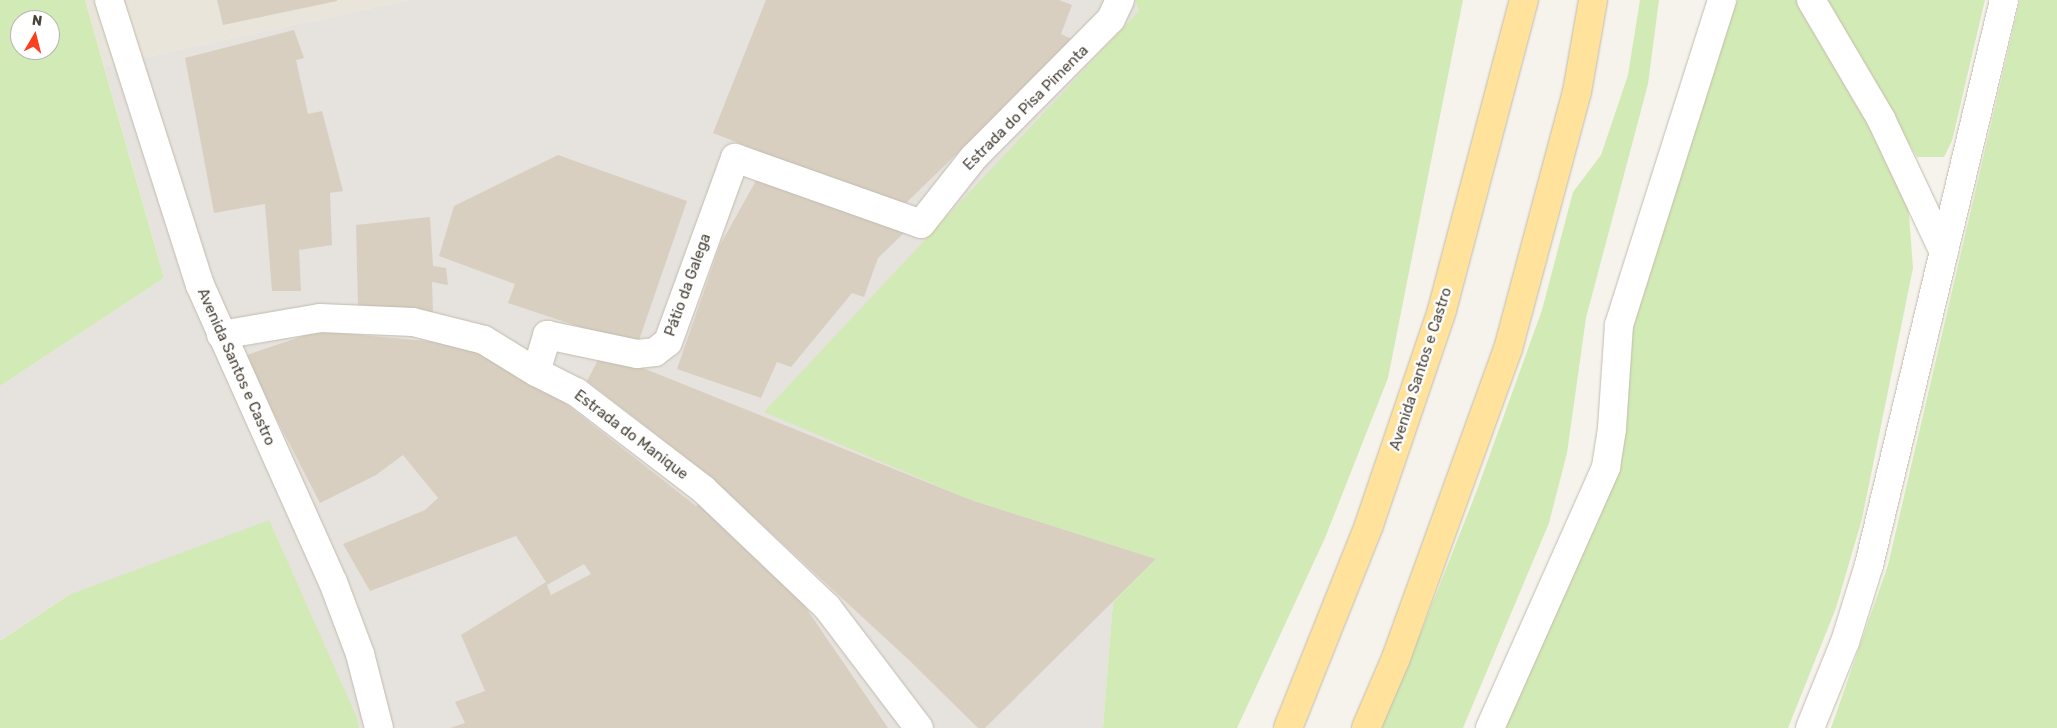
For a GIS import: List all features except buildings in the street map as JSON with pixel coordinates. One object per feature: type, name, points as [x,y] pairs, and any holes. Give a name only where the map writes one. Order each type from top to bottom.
[{"type":"main road","name":"Avenida Santos e Castro","points":[[1288,728],[1369,525],[1442,310],[1524,0]]},
{"type":"main road","points":[[1366,728],[1396,658],[1508,349],[1577,92],[1593,0]]},
{"type":"street","name":"Avenida Santos e Castro","points":[[109,0],[200,284],[221,336],[333,582],[360,654],[379,728]]},
{"type":"street","name":"Estrada do Pisa Pimenta","points":[[735,158],[921,224],[974,157],[1111,20],[1120,0]]},
{"type":"street","points":[[1490,728],[1606,467],[1612,428],[1619,325],[1722,0]]},
{"type":"street","points":[[1812,0],[1881,118],[1944,252]]},
{"type":"street","points":[[1810,728],[1845,642],[1869,565],[2004,0]]},
{"type":"street","name":"Pátio da Galega","points":[[536,372],[547,335],[638,354],[654,352],[668,342],[735,158]]},
{"type":"street","name":"Estrada do Manique","points":[[221,336],[320,318],[413,322],[484,340],[536,372],[576,392],[703,489],[827,608],[919,728]]},
{"type":"shaded area","points":[[85,0],[409,0],[104,66]]},
{"type":"shaded area","points":[[409,0],[1135,0],[1139,11],[971,500],[1156,559],[1113,602],[1103,728],[359,728],[357,718],[69,595],[0,641],[0,386],[164,278],[104,66]]},
{"type":"green space","points":[[0,0],[85,0],[164,278],[0,386]]},
{"type":"green space","points":[[1135,0],[1463,0],[1388,378],[1325,538],[1237,728],[1103,728],[1113,602],[1156,559],[971,500],[764,412],[1139,11]]},
{"type":"green space","points":[[1640,0],[1659,0],[1648,84],[1586,318],[1567,453],[1549,523],[1463,728],[1375,728],[1422,630],[1477,490],[1542,310],[1573,192],[1601,155],[1628,75]]},
{"type":"green space","points":[[1738,0],[1799,0],[1904,185],[1909,215],[1913,268],[1862,519],[1836,608],[1788,728],[1498,728],[1613,468],[1627,319],[1731,9]]},
{"type":"green space","points":[[1823,0],[1985,0],[1952,141],[1944,157],[1917,157]]},
{"type":"green space","points":[[2020,0],[2057,0],[2057,728],[1831,728],[1888,565]]},
{"type":"green space","points":[[269,520],[357,718],[359,728],[0,728],[0,641],[69,595]]}]
